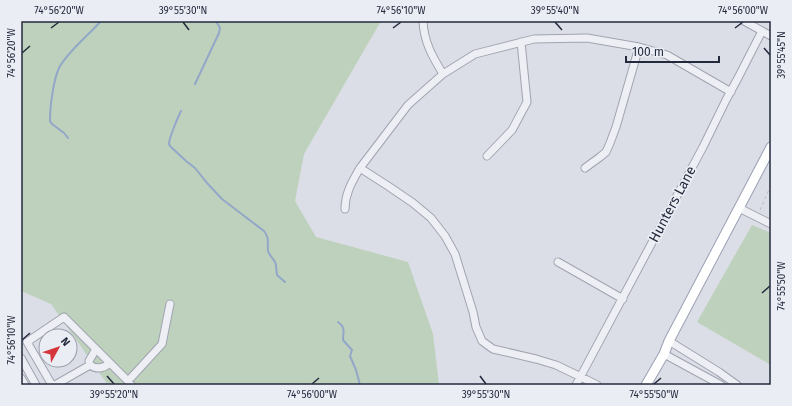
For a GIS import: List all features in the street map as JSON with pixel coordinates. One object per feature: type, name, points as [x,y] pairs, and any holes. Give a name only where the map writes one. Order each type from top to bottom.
[{"type":"main road","points":[[646,385],[664,354],[669,341],[771,147]]},
{"type":"street","points":[[422,21],[428,48],[443,74]]},
{"type":"street","points":[[744,21],[771,36]]},
{"type":"street","name":"Hunters Lane","points":[[576,385],[703,147],[762,31]]},
{"type":"street","points":[[345,209],[349,188],[360,168],[408,105],[443,74],[475,54],[534,39],[587,38],[639,47],[667,54],[730,92]]},
{"type":"street","points":[[487,156],[512,130],[527,102],[521,42]]},
{"type":"street","points":[[585,168],[606,152],[617,123],[639,47]]},
{"type":"street","points":[[360,168],[413,203],[431,218],[445,236],[456,254],[476,328],[482,340],[493,348],[547,362],[566,369],[597,385]]},
{"type":"street","points":[[739,208],[771,224]]},
{"type":"street","points":[[558,262],[623,299]]},
{"type":"street","points":[[52,385],[27,342],[64,316],[129,383],[162,344],[170,304]]},
{"type":"street","points":[[669,341],[737,385]]},
{"type":"street","points":[[90,365],[89,361],[96,349]]},
{"type":"street","points":[[664,354],[713,383],[721,385]]},
{"type":"street","points":[[21,358],[36,385]]},
{"type":"street","points":[[90,365],[100,368],[110,363]]},
{"type":"street","points":[[55,385],[90,365]]},
{"type":"street","points":[[713,383],[719,372]]},
{"type":"street","points":[[21,378],[25,385]]},
{"type":"path","points":[[756,217],[771,185]]},
{"type":"green space","points":[[21,21],[381,21],[304,154],[295,201],[316,237],[408,262],[433,334],[439,385],[108,385],[78,342],[78,328],[68,328],[51,304],[21,291]]},
{"type":"green space","points":[[752,225],[771,233],[771,365],[697,322]]},
{"type":"waterway","points":[[68,138],[50,121],[51,102],[55,80],[59,68],[63,62],[101,21]]},
{"type":"waterway","points":[[195,84],[219,33],[220,28],[216,21]]},
{"type":"waterway","points":[[181,111],[169,141],[169,145],[195,168],[222,199],[264,231],[268,238],[269,252],[276,264],[277,275],[285,282]]},
{"type":"waterway","points":[[338,322],[343,328],[343,340],[352,350],[350,356],[360,385]]}]
